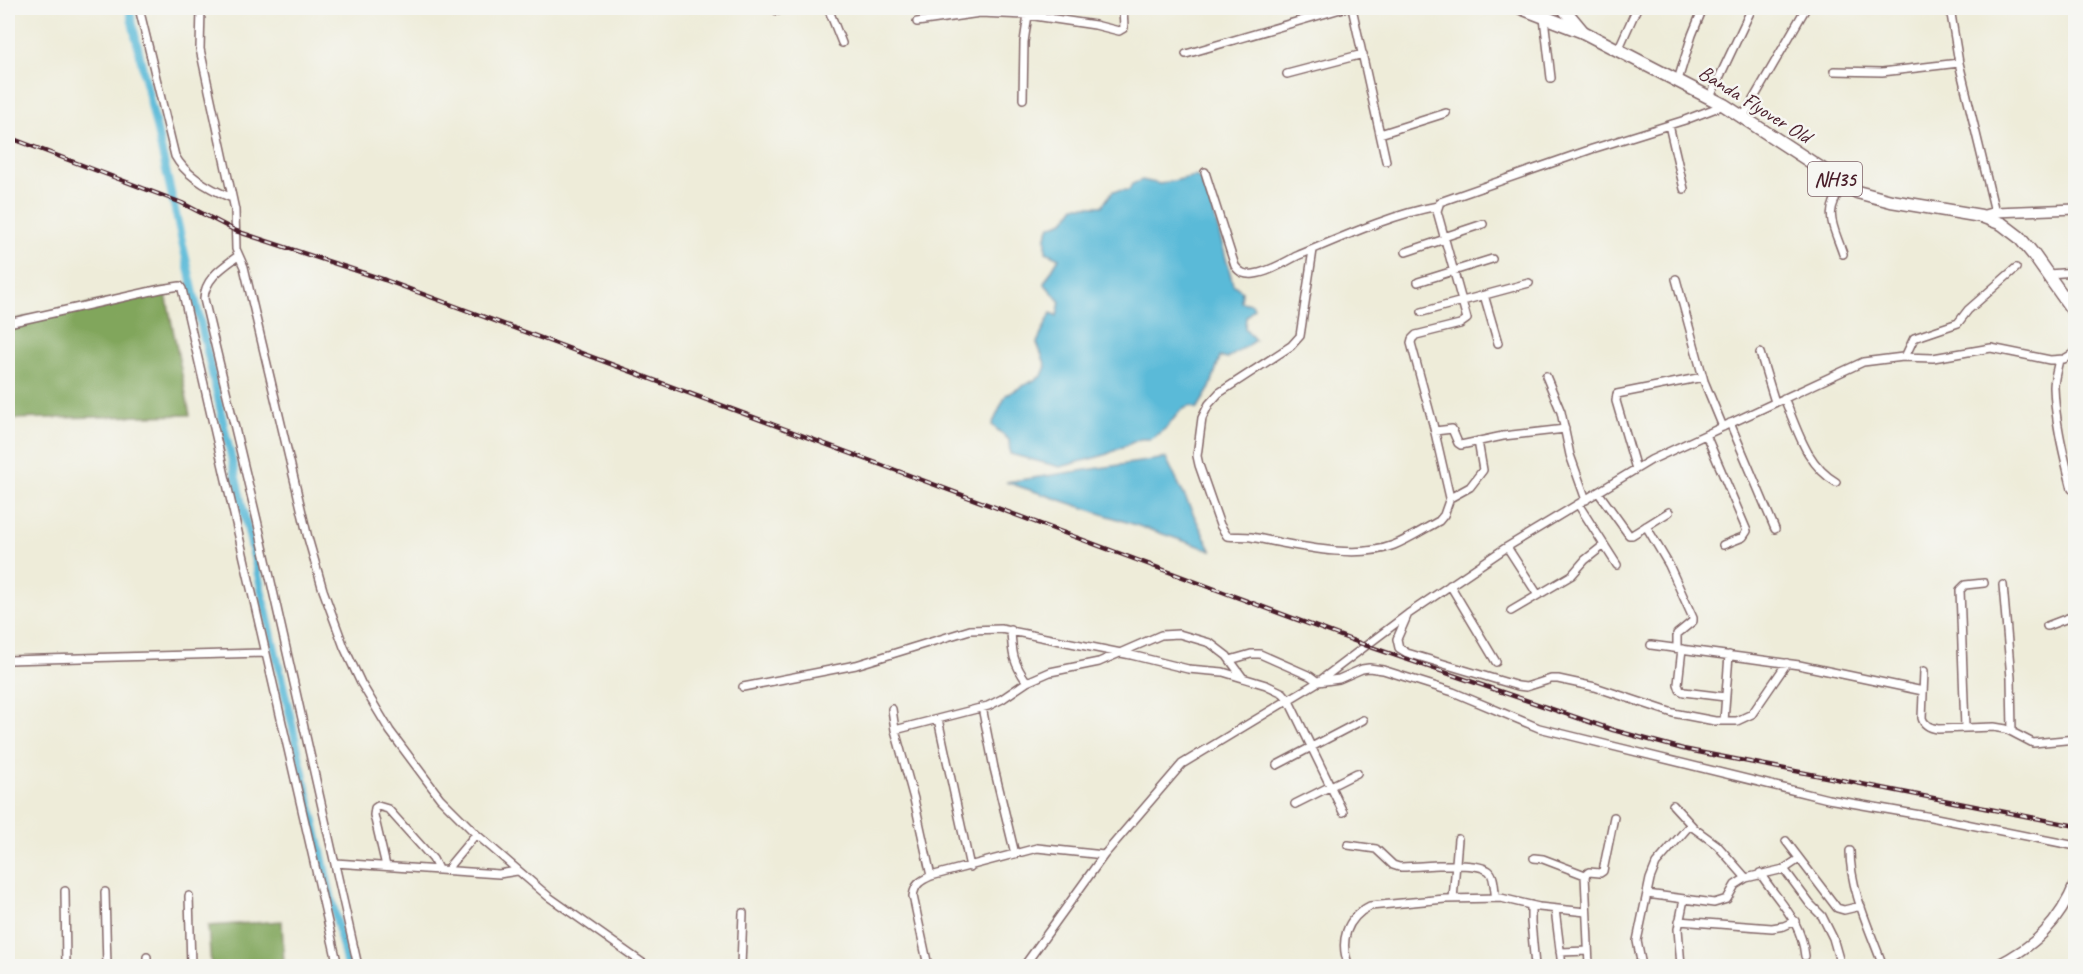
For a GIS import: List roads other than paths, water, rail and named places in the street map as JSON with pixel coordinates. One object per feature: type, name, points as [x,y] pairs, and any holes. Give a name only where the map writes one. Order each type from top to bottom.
[{"type":"main road","name":"NH35","points":[[1521,8],[1583,32]]},
{"type":"main road","points":[[1563,8],[1583,32]]},
{"type":"main road","name":"Banda Flyover Old","points":[[1583,32],[1724,105],[1857,192],[1873,197],[1981,216],[2002,224],[2019,237],[2076,315]]},
{"type":"street","points":[[139,8],[175,156],[186,170],[213,190],[232,198]]},
{"type":"street","points":[[201,8],[200,49],[232,198],[238,256],[244,267],[311,548],[323,590],[344,647],[361,683],[390,731],[441,798],[517,871],[549,897],[647,966]]},
{"type":"street","points":[[777,11],[789,8]]},
{"type":"street","points":[[828,8],[842,43]]},
{"type":"street","points":[[917,22],[980,13],[1029,11],[1119,31],[1124,27],[1123,8]]},
{"type":"street","points":[[1186,54],[1344,8]]},
{"type":"street","points":[[1352,8],[1386,161]]},
{"type":"street","points":[[1618,50],[1638,8]]},
{"type":"street","points":[[1678,80],[1703,8]]},
{"type":"street","points":[[1710,98],[1752,8]]},
{"type":"street","points":[[1743,117],[1806,8]]},
{"type":"street","points":[[1950,8],[1959,63],[1995,212]]},
{"type":"street","points":[[1023,99],[1024,42],[1029,11]]},
{"type":"street","points":[[1544,18],[1551,78]]},
{"type":"street","points":[[1287,74],[1362,54]]},
{"type":"street","points":[[1834,71],[1882,72],[1959,63]]},
{"type":"street","points":[[1205,172],[1235,266],[1239,272],[1257,274],[1415,210],[1438,206],[1445,199],[1724,105]]},
{"type":"street","points":[[1380,134],[1446,113]]},
{"type":"street","points":[[1669,125],[1684,189]]},
{"type":"street","points":[[1843,254],[1830,210],[1844,184]]},
{"type":"street","points":[[1312,250],[1300,336],[1291,346],[1219,393],[1209,404],[1202,418],[1198,465],[1224,532],[1232,536],[1338,551],[1393,546],[1439,521],[1444,515],[1450,498],[1435,431],[1411,343],[1416,335],[1465,322],[1467,319],[1438,206]]},
{"type":"street","points":[[1981,216],[1995,212],[2076,209]]},
{"type":"street","points":[[1406,252],[1483,224]]},
{"type":"street","points":[[238,256],[206,285],[204,299],[358,966]]},
{"type":"street","points":[[1418,282],[1492,259]]},
{"type":"street","points":[[1905,357],[1914,338],[1958,323],[1968,310],[2016,268]]},
{"type":"street","points":[[2048,274],[2076,272]]},
{"type":"street","points":[[1676,279],[1703,377],[1723,427]]},
{"type":"street","points":[[1422,312],[1529,283]]},
{"type":"street","points":[[8,323],[161,289],[180,286],[182,289],[338,966]]},
{"type":"street","points":[[1484,295],[1498,343]]},
{"type":"street","points":[[1024,966],[1104,855],[1182,764],[1318,682],[1450,585],[1507,547],[1636,469],[1863,362],[1905,357],[1933,358],[1991,348],[2059,360],[2076,352]]},
{"type":"street","points":[[1760,352],[1775,402]]},
{"type":"street","points":[[2059,360],[2054,385],[2057,417],[2072,489]]},
{"type":"street","points":[[1546,376],[1561,412],[1570,455],[1586,500]]},
{"type":"street","points":[[1636,469],[1616,401],[1617,394],[1703,377]]},
{"type":"street","points":[[1784,398],[1810,458],[1827,477],[1836,482]]},
{"type":"street","points":[[1730,423],[1775,529]]},
{"type":"street","points":[[1435,431],[1452,429],[1459,445],[1503,436],[1564,429]]},
{"type":"street","points":[[1706,435],[1747,531],[1743,537],[1722,545]]},
{"type":"street","points":[[1450,498],[1470,487],[1483,470],[1478,441]]},
{"type":"street","points":[[1598,492],[1626,533],[1632,535],[1669,512]]},
{"type":"street","points":[[1578,504],[1617,565]]},
{"type":"street","points":[[1646,526],[1669,565],[1693,618],[1693,621],[1677,634],[1680,649],[1678,684],[1680,690],[1725,697]]},
{"type":"street","points":[[1511,611],[1572,575],[1585,560],[1604,545]]},
{"type":"street","points":[[1507,547],[1539,595]]},
{"type":"street","points":[[1965,728],[1960,590],[1965,585],[1984,583]]},
{"type":"street","points":[[1450,585],[1496,662]]},
{"type":"street","points":[[2004,585],[2012,732]]},
{"type":"street","points":[[1408,614],[1397,639],[1399,648],[1407,653],[1518,686],[1526,687],[1558,679],[1595,687],[1673,713],[1724,721],[1737,721],[1752,714],[1787,663]]},
{"type":"street","points":[[2047,626],[2076,615]]},
{"type":"street","points":[[743,687],[856,665],[970,630],[1011,630],[1188,669],[1223,672],[1266,685],[1283,693],[1343,812]]},
{"type":"street","points":[[1011,630],[1012,655],[1027,682]]},
{"type":"street","points":[[895,730],[982,707],[1002,699],[1027,682],[1050,672],[1099,662],[1161,635],[1179,634],[1210,643],[1230,660],[1243,678]]},
{"type":"street","points":[[1651,645],[1787,663],[1864,677],[1923,691]]},
{"type":"street","points":[[8,660],[265,653]]},
{"type":"street","points":[[1230,660],[1260,654],[1310,676],[1318,682],[1339,679],[1362,669],[1383,670],[1453,692],[1539,728],[1828,799],[2076,846]]},
{"type":"street","points":[[1724,721],[1729,655]]},
{"type":"street","points":[[1924,671],[1922,718],[1925,724],[1938,729],[1994,727],[2012,732],[2033,743],[2076,739]]},
{"type":"street","points":[[982,707],[1015,854]]},
{"type":"street","points":[[892,710],[931,876]]},
{"type":"street","points":[[938,719],[970,867]]},
{"type":"street","points":[[1277,765],[1363,720]]},
{"type":"street","points":[[1295,804],[1357,773]]},
{"type":"street","points":[[1673,805],[1690,825],[1718,845],[1746,878]]},
{"type":"street","points":[[386,866],[374,815],[375,808],[378,806],[388,809],[433,859],[438,869]]},
{"type":"street","points":[[1585,875],[1589,872],[1603,871],[1614,817]]},
{"type":"street","points":[[1642,966],[1637,941],[1656,864],[1690,825]]},
{"type":"street","points":[[448,870],[476,834]]},
{"type":"street","points":[[1453,899],[1458,839]]},
{"type":"street","points":[[1786,841],[1840,910],[1861,906]]},
{"type":"street","points":[[1348,845],[1376,849],[1393,865],[1399,867],[1470,864],[1490,871],[1496,898]]},
{"type":"street","points":[[928,966],[913,896],[914,886],[920,881],[931,876],[1037,848],[1104,855]]},
{"type":"street","points":[[1850,851],[1852,873],[1861,906],[1884,966]]},
{"type":"street","points":[[1534,858],[1543,859],[1585,875]]},
{"type":"street","points":[[1647,894],[1714,903],[1723,901],[1729,897],[1735,885],[1746,878],[1784,868],[1799,859]]},
{"type":"street","points":[[335,863],[499,874],[517,871]]},
{"type":"street","points":[[1784,868],[1820,914],[1833,938],[1841,966]]},
{"type":"street","points":[[1760,873],[1795,921],[1801,934],[1805,956]]},
{"type":"street","points":[[1585,875],[1589,966]]},
{"type":"street","points":[[1995,966],[2012,962],[2049,928],[2072,903],[2076,881]]},
{"type":"street","points":[[64,891],[66,966]]},
{"type":"street","points":[[105,892],[107,966]]},
{"type":"street","points":[[189,896],[191,966]]},
{"type":"street","points":[[1349,966],[1345,956],[1345,933],[1351,921],[1360,911],[1370,906],[1453,899],[1501,898],[1555,909],[1586,912]]},
{"type":"street","points":[[1681,966],[1679,921],[1684,899]]},
{"type":"street","points":[[1531,905],[1535,966]]},
{"type":"street","points":[[1555,909],[1562,966]]},
{"type":"street","points":[[741,966],[743,913]]},
{"type":"street","points":[[1679,921],[1772,928],[1795,921]]},
{"type":"street","points":[[1560,952],[1588,951]]},
{"type":"street","points":[[147,957],[147,966]]},
{"type":"water","points":[[1195,176],[1205,181],[1202,187],[1210,200],[1233,284],[1242,291],[1241,302],[1252,304],[1254,308],[1246,317],[1245,328],[1255,340],[1227,359],[1220,357],[1210,388],[1197,409],[1190,406],[1181,410],[1166,428],[1151,439],[1140,439],[1105,455],[1060,467],[1010,454],[1009,440],[992,425],[1006,395],[1042,376],[1046,366],[1037,343],[1051,313],[1057,316],[1060,302],[1044,283],[1059,258],[1046,252],[1046,236],[1050,226],[1064,221],[1075,206],[1102,206],[1113,191],[1129,190],[1132,184],[1142,180],[1160,184]]},
{"type":"water","points":[[1166,458],[1211,550],[1006,482]]},
{"type":"waterway","points":[[129,8],[347,966]]},
{"type":"railway","points":[[8,137],[182,203],[236,231],[385,280],[1365,645],[1613,730],[1683,749],[2076,826]]}]
